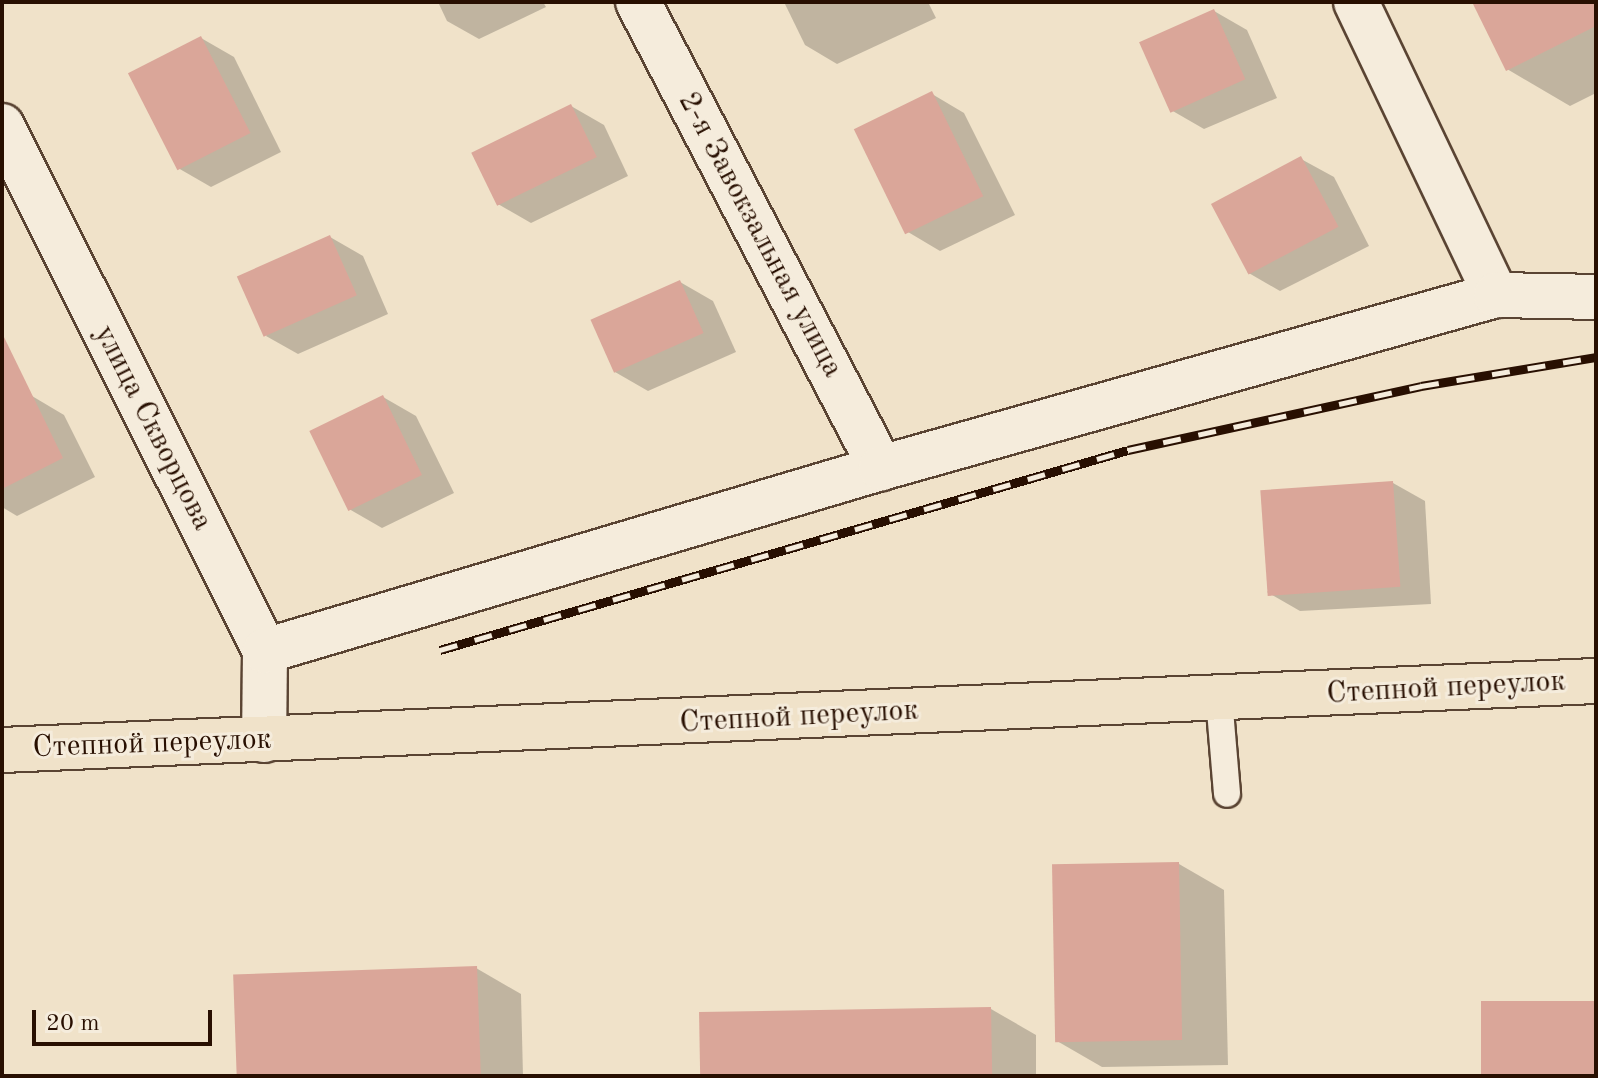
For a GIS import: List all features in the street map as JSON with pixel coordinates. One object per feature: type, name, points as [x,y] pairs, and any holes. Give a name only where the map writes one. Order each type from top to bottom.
[{"type":"main road","name":"Степной переулок","points":[[2,750],[1596,681]]},
{"type":"street","name":"2-я Завокзальная улица","points":[[638,2],[881,468]]},
{"type":"street","points":[[1356,2],[1496,295]]},
{"type":"street","name":"улица Скворцова","points":[[2,126],[265,651],[264,740]]},
{"type":"street","points":[[265,651],[881,468],[1496,295],[1596,297]]},
{"type":"lane","points":[[1219,698],[1227,794]]},
{"type":"building","points":[[1472,2],[1596,2],[1596,26],[1506,71]]},
{"type":"building","points":[[1214,9],[1245,79],[1170,113],[1139,42]]},
{"type":"building","points":[[201,36],[250,133],[177,170],[128,73]]},
{"type":"building","points":[[932,91],[983,196],[905,234],[854,129]]},
{"type":"building","points":[[571,104],[597,157],[497,206],[471,153]]},
{"type":"building","points":[[1301,156],[1339,227],[1248,275],[1211,204]]},
{"type":"building","points":[[330,235],[357,295],[264,337],[237,276]]},
{"type":"building","points":[[680,280],[704,333],[614,373],[590,320]]},
{"type":"building","points":[[2,333],[63,458],[2,489]]},
{"type":"building","points":[[383,395],[422,475],[348,511],[309,431]]},
{"type":"building","points":[[1393,481],[1400,587],[1268,596],[1260,490]]},
{"type":"building","points":[[1179,862],[1182,1040],[1055,1042],[1052,864]]},
{"type":"building","points":[[477,966],[481,1076],[237,1076],[233,975]]},
{"type":"building","points":[[1481,1001],[1596,1001],[1596,1076],[1481,1076]]},
{"type":"building","points":[[991,1007],[992,1076],[700,1076],[699,1012]]},
{"type":"railway","points":[[440,650],[1128,450],[1421,386],[1596,357]]}]
